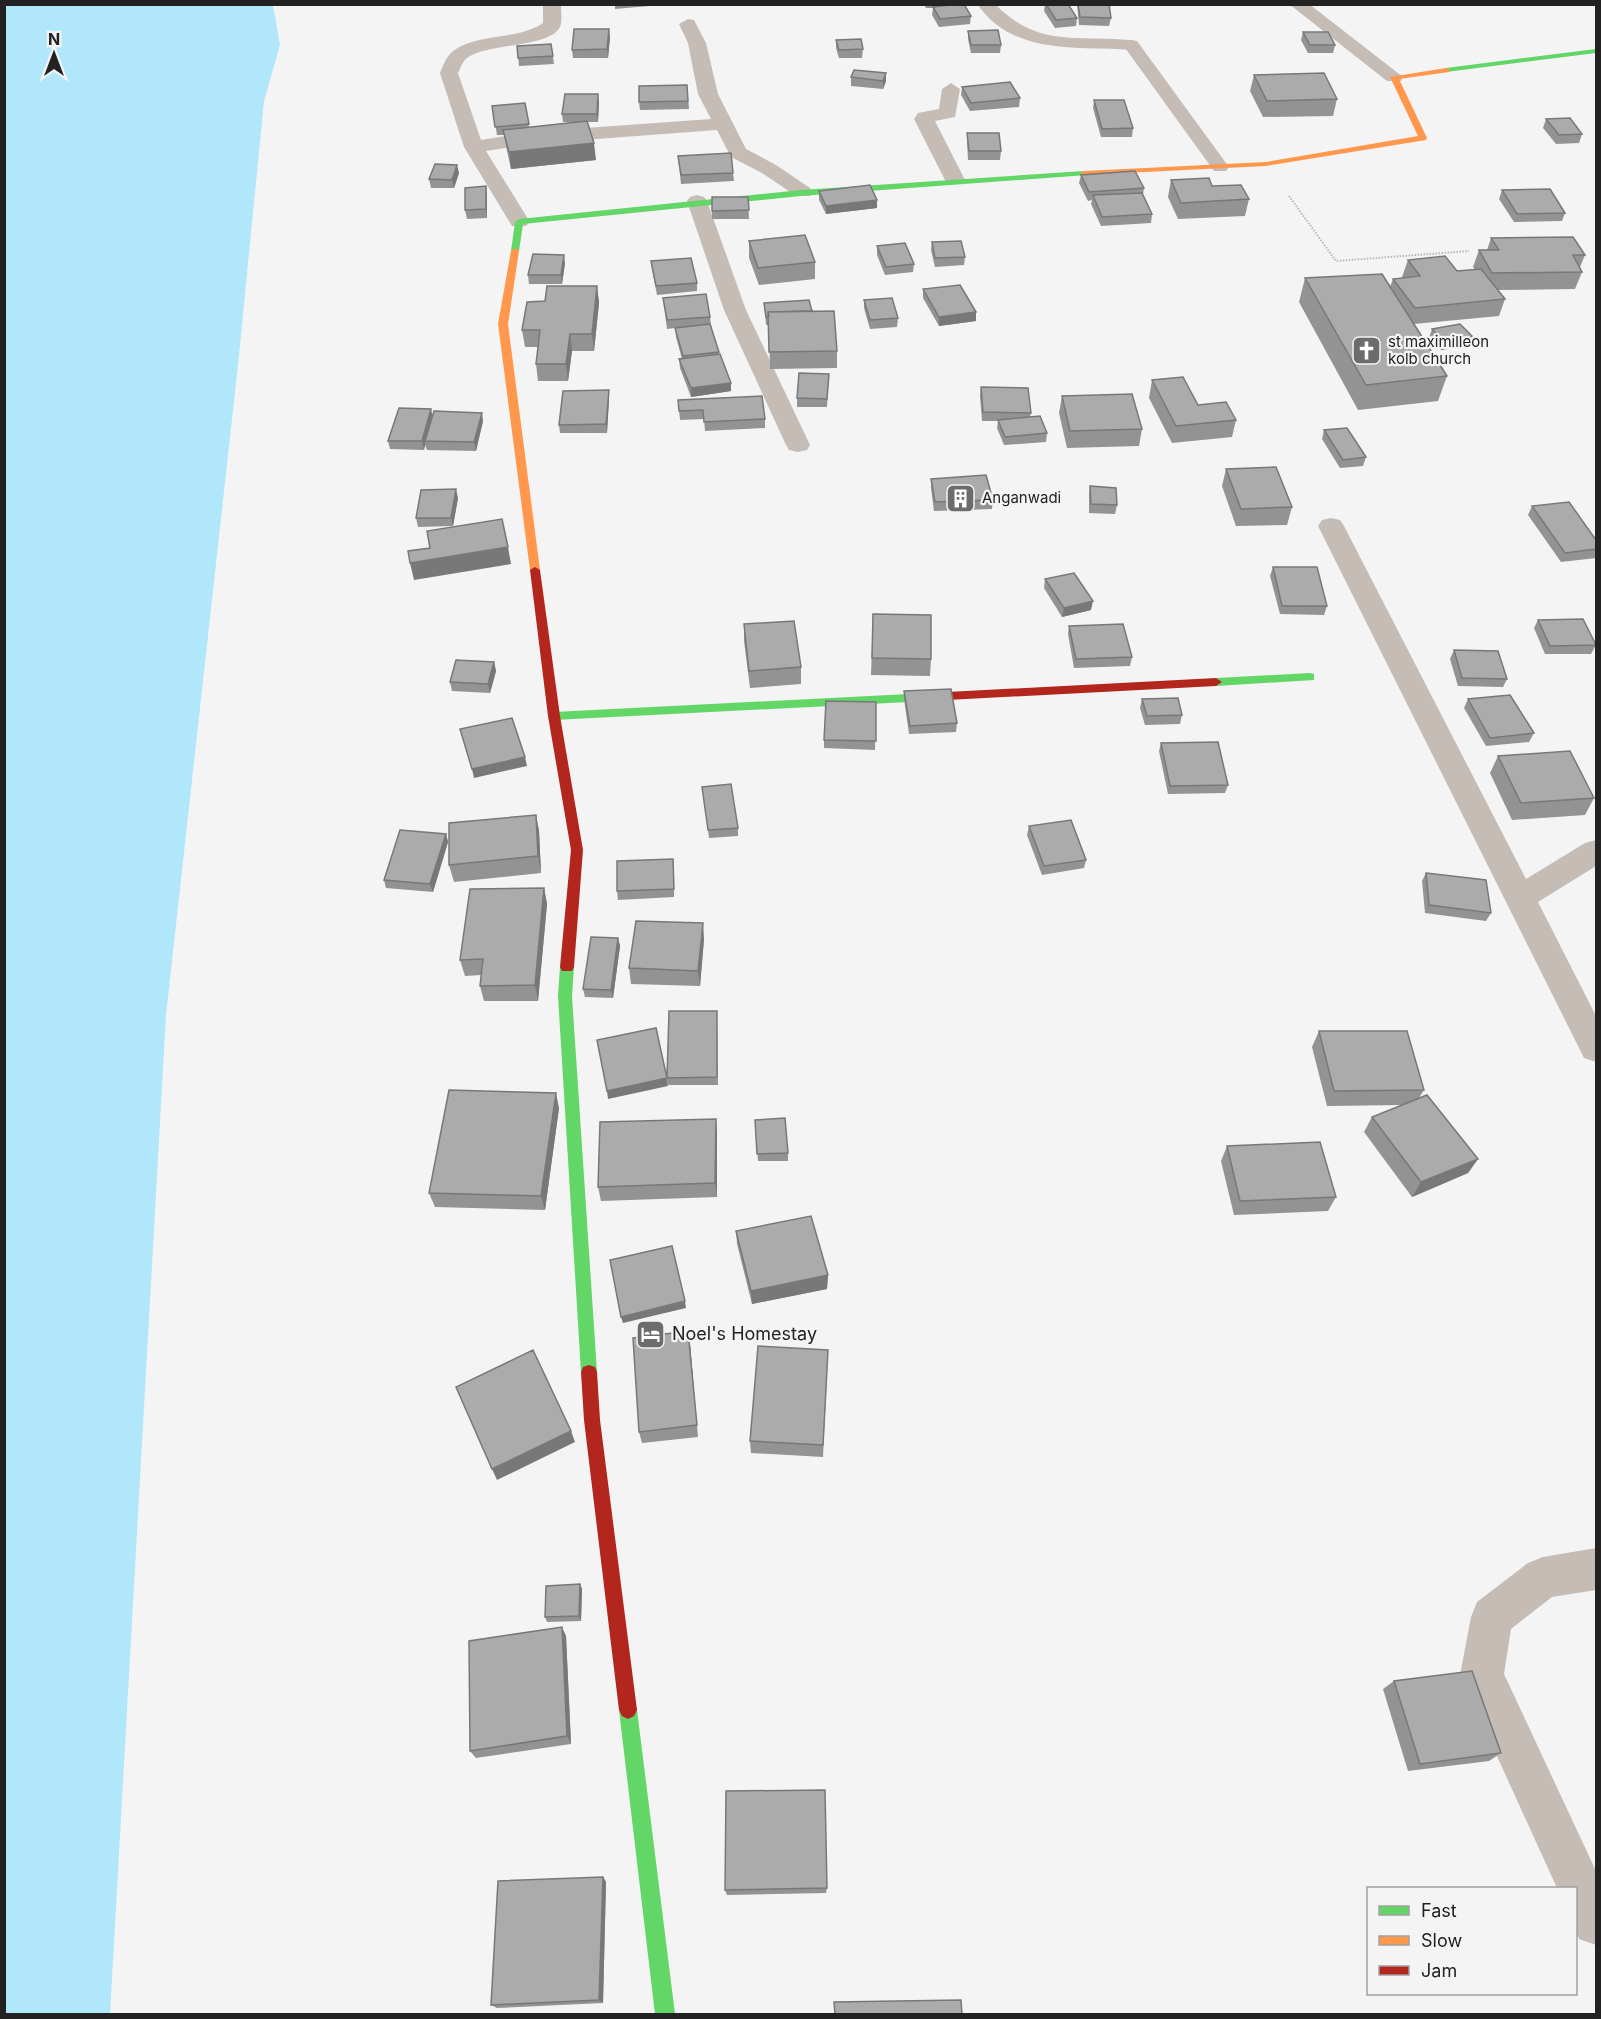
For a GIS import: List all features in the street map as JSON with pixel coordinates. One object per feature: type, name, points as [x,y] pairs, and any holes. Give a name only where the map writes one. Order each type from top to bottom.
[{"type":"street","points":[[552,4],[552,25],[539,34],[471,49],[457,57],[449,73],[474,147],[519,222],[502,324],[554,717],[577,850],[565,996],[592,1419],[665,2014]]},
{"type":"street","points":[[985,4],[1010,29],[1038,42],[1103,41],[1131,45]]},
{"type":"street","points":[[519,222],[696,201],[955,180],[1266,164],[1423,138],[1394,77],[1297,4]]},
{"type":"street","points":[[688,24],[697,43],[708,94],[738,153],[769,169],[803,192]]},
{"type":"street","points":[[1394,77],[1596,51]]},
{"type":"street","points":[[951,89],[948,113],[924,119],[955,180]]},
{"type":"street","points":[[474,147],[530,138],[722,124]]},
{"type":"street","points":[[696,201],[735,310],[798,445]]},
{"type":"street","points":[[1331,526],[1596,1048]]},
{"type":"street","points":[[554,717],[1310,677]]},
{"type":"street","points":[[1520,898],[1596,851]]},
{"type":"street","points":[[1596,1569],[1543,1578],[1492,1617],[1482,1676],[1596,1922]]},
{"type":"lane","points":[[1131,45],[1220,167]]},
{"type":"path","points":[[1266,164],[1336,261],[1469,251]]},
{"type":"water","points":[[5,4],[273,5],[280,45],[264,101],[238,365],[166,1015],[110,2014],[5,2014]]},
{"type":"building","points":[[964,4],[971,16],[940,19],[933,7]]},
{"type":"building","points":[[1046,4],[1068,4],[1077,18],[1056,20]]},
{"type":"building","points":[[1078,4],[1109,4],[1111,18],[1080,17]]},
{"type":"building","points":[[574,29],[609,29],[607,49],[572,50]]},
{"type":"building","points":[[998,30],[1001,45],[971,45],[968,31]]},
{"type":"building","points":[[1303,32],[1328,32],[1335,45],[1310,45]]},
{"type":"building","points":[[861,39],[863,49],[839,50],[836,40]]},
{"type":"building","points":[[551,44],[553,56],[518,58],[517,46]]},
{"type":"building","points":[[854,70],[886,73],[883,81],[851,77]]},
{"type":"building","points":[[1324,73],[1337,99],[1267,101],[1254,75]]},
{"type":"building","points":[[1010,82],[1020,98],[971,103],[962,87]]},
{"type":"building","points":[[687,85],[688,101],[639,102],[639,86]]},
{"type":"building","points":[[565,94],[598,94],[597,114],[562,114]]},
{"type":"building","points":[[1094,100],[1124,100],[1133,128],[1102,129]]},
{"type":"building","points":[[525,103],[529,124],[495,127],[492,106]]},
{"type":"building","points":[[1570,118],[1582,134],[1559,135],[1546,119]]},
{"type":"building","points":[[587,121],[594,143],[509,152],[503,130]]},
{"type":"building","points":[[967,133],[999,133],[1001,151],[969,151]]},
{"type":"building","points":[[731,153],[733,173],[681,175],[678,156]]},
{"type":"building","points":[[435,164],[457,165],[452,180],[429,179]]},
{"type":"building","points":[[1135,171],[1144,188],[1089,192],[1081,175]]},
{"type":"building","points":[[1209,178],[1212,186],[1241,185],[1249,199],[1181,203],[1171,180]]},
{"type":"building","points":[[870,185],[877,200],[826,206],[819,191]]},
{"type":"building","points":[[486,186],[486,209],[465,210],[465,188]]},
{"type":"building","points":[[1550,189],[1565,213],[1517,214],[1502,190]]},
{"type":"building","points":[[1142,193],[1152,214],[1102,217],[1093,195]]},
{"type":"building","points":[[712,197],[748,197],[749,210],[712,211]]},
{"type":"building","points":[[805,235],[815,262],[758,268],[749,241]]},
{"type":"building","points":[[1573,237],[1585,255],[1573,255],[1582,272],[1492,273],[1479,250],[1499,250],[1491,238]]},
{"type":"building","points":[[961,241],[965,257],[935,258],[932,242]]},
{"type":"building","points":[[905,243],[914,264],[886,267],[877,246]]},
{"type":"building","points":[[533,254],[564,255],[561,275],[528,275]]},
{"type":"building","points":[[1445,256],[1457,271],[1481,269],[1505,299],[1415,308],[1393,279],[1420,276],[1408,260]]},
{"type":"building","points":[[691,258],[697,283],[656,286],[651,261]]},
{"type":"building","points":[[1382,274],[1447,376],[1366,385],[1305,278]]},
{"type":"building","points":[[960,285],[976,312],[939,317],[923,289]]},
{"type":"building","points":[[547,286],[597,286],[592,334],[570,334],[566,364],[536,364],[540,330],[522,330],[527,302],[545,301]]},
{"type":"building","points":[[706,294],[710,317],[667,320],[663,298]]},
{"type":"building","points":[[892,298],[898,318],[870,320],[864,300]]},
{"type":"building","points":[[809,300],[812,311],[768,312],[769,316],[766,317],[764,303]]},
{"type":"building","points":[[834,311],[837,351],[769,352],[768,312]]},
{"type":"building","points":[[710,324],[719,352],[683,356],[675,328]]},
{"type":"building","points":[[1460,324],[1472,336],[1444,342],[1432,329]]},
{"type":"building","points":[[720,354],[731,383],[691,388],[679,359]]},
{"type":"building","points":[[799,373],[829,374],[827,399],[797,398]]},
{"type":"building","points":[[1183,377],[1198,405],[1226,402],[1236,420],[1176,426],[1152,380]]},
{"type":"building","points":[[981,387],[1028,388],[1031,413],[983,412]]},
{"type":"building","points":[[609,390],[606,424],[559,425],[563,391]]},
{"type":"building","points":[[1132,394],[1142,429],[1070,431],[1062,396]]},
{"type":"building","points":[[762,396],[765,419],[704,422],[703,410],[679,411],[678,400]]},
{"type":"building","points":[[399,408],[431,409],[422,441],[388,441]]},
{"type":"building","points":[[434,411],[482,413],[474,442],[425,441]]},
{"type":"building","points":[[1040,416],[1047,433],[1005,437],[998,420]]},
{"type":"building","points":[[1347,428],[1366,457],[1343,460],[1324,430]]},
{"type":"building","points":[[1276,467],[1292,507],[1241,509],[1226,469]]},
{"type":"building","points":[[986,475],[993,500],[935,502],[931,479]]},
{"type":"building","points":[[1090,486],[1116,488],[1117,505],[1091,504]]},
{"type":"building","points":[[456,489],[451,518],[416,518],[421,490]]},
{"type":"building","points":[[1569,502],[1596,540],[1596,549],[1565,553],[1532,506]]},
{"type":"building","points":[[502,519],[508,547],[410,563],[408,551],[430,548],[427,531]]},
{"type":"building","points":[[1273,567],[1317,567],[1327,606],[1282,606]]},
{"type":"building","points":[[1074,573],[1093,601],[1064,608],[1045,579]]},
{"type":"building","points":[[873,614],[931,615],[931,659],[872,658]]},
{"type":"building","points":[[1583,619],[1596,645],[1550,646],[1538,620]]},
{"type":"building","points":[[794,621],[801,667],[749,671],[744,624]]},
{"type":"building","points":[[1123,624],[1132,657],[1076,659],[1069,626]]},
{"type":"building","points":[[1454,650],[1498,651],[1507,679],[1462,678]]},
{"type":"building","points":[[456,660],[494,662],[488,684],[450,682]]},
{"type":"building","points":[[951,689],[957,723],[910,726],[904,691]]},
{"type":"building","points":[[1510,695],[1534,733],[1490,738],[1468,699]]},
{"type":"building","points":[[1178,698],[1182,715],[1147,716],[1142,699]]},
{"type":"building","points":[[826,701],[876,702],[876,741],[824,740]]},
{"type":"building","points":[[512,718],[525,757],[472,769],[460,729]]},
{"type":"building","points":[[1218,742],[1228,785],[1170,786],[1161,743]]},
{"type":"building","points":[[1570,751],[1594,798],[1521,803],[1498,756]]},
{"type":"building","points":[[731,784],[738,828],[708,830],[702,787]]},
{"type":"building","points":[[536,815],[538,856],[449,865],[449,823]]},
{"type":"building","points":[[1071,820],[1086,860],[1044,866],[1029,826]]},
{"type":"building","points":[[400,830],[446,834],[430,884],[384,880]]},
{"type":"building","points":[[673,859],[674,889],[617,891],[617,861]]},
{"type":"building","points":[[1426,873],[1486,880],[1491,913],[1429,905]]},
{"type":"building","points":[[544,888],[535,985],[480,986],[483,959],[460,960],[470,889]]},
{"type":"building","points":[[636,921],[703,923],[698,971],[629,968]]},
{"type":"building","points":[[591,937],[618,938],[611,990],[583,989]]},
{"type":"building","points":[[669,1011],[717,1011],[717,1077],[667,1078]]},
{"type":"building","points":[[656,1028],[667,1078],[607,1091],[597,1040]]},
{"type":"building","points":[[1319,1031],[1407,1031],[1424,1090],[1334,1091]]},
{"type":"building","points":[[449,1090],[556,1093],[541,1196],[429,1193]]},
{"type":"building","points":[[1427,1095],[1478,1159],[1421,1182],[1372,1117]]},
{"type":"building","points":[[785,1118],[788,1153],[757,1154],[755,1120]]},
{"type":"building","points":[[716,1119],[715,1183],[598,1187],[600,1122]]},
{"type":"building","points":[[1320,1142],[1336,1197],[1240,1201],[1227,1146]]},
{"type":"building","points":[[811,1216],[828,1275],[751,1291],[736,1231]]},
{"type":"building","points":[[672,1246],[685,1301],[621,1317],[610,1260]]},
{"type":"building","points":[[688,1331],[697,1425],[639,1432],[633,1338]]},
{"type":"building","points":[[758,1346],[828,1350],[823,1445],[750,1441]]},
{"type":"building","points":[[533,1350],[571,1431],[492,1469],[456,1387]]},
{"type":"building","points":[[580,1584],[579,1616],[545,1617],[546,1586]]},
{"type":"building","points":[[562,1627],[567,1736],[470,1751],[469,1641]]},
{"type":"building","points":[[1472,1671],[1501,1753],[1420,1764],[1394,1681]]},
{"type":"building","points":[[825,1790],[827,1888],[725,1890],[726,1791]]},
{"type":"building","points":[[603,1877],[599,2000],[491,2005],[498,1881]]},
{"type":"building","points":[[961,2000],[962,2014],[835,2014],[834,2002]]},
{"type":"traffic: fast","points":[[1446,70],[1596,51]]},
{"type":"traffic: fast","points":[[515,251],[519,222],[801,193],[1084,173]]},
{"type":"traffic: fast","points":[[1216,682],[1310,677]]},
{"type":"traffic: fast","points":[[554,716],[928,697]]},
{"type":"traffic: fast","points":[[567,967],[565,996],[589,1372]]},
{"type":"traffic: fast","points":[[628,1710],[665,2014]]},
{"type":"traffic: slow","points":[[1084,173],[1266,164],[1423,138],[1394,77],[1446,70]]},
{"type":"traffic: slow","points":[[515,251],[503,324],[535,570]]},
{"type":"traffic: jam","points":[[535,570],[554,716],[577,850],[567,967]]},
{"type":"traffic: jam","points":[[928,697],[1216,682]]},
{"type":"traffic: jam","points":[[589,1372],[592,1420],[628,1710]]},
{"type":"place","name":"st maximilleon kolb church","points":[[1367,351]]},
{"type":"place","name":"Anganwadi","points":[[961,498]]},
{"type":"place","name":"Noel's Homestay","points":[[651,1334]]}]
